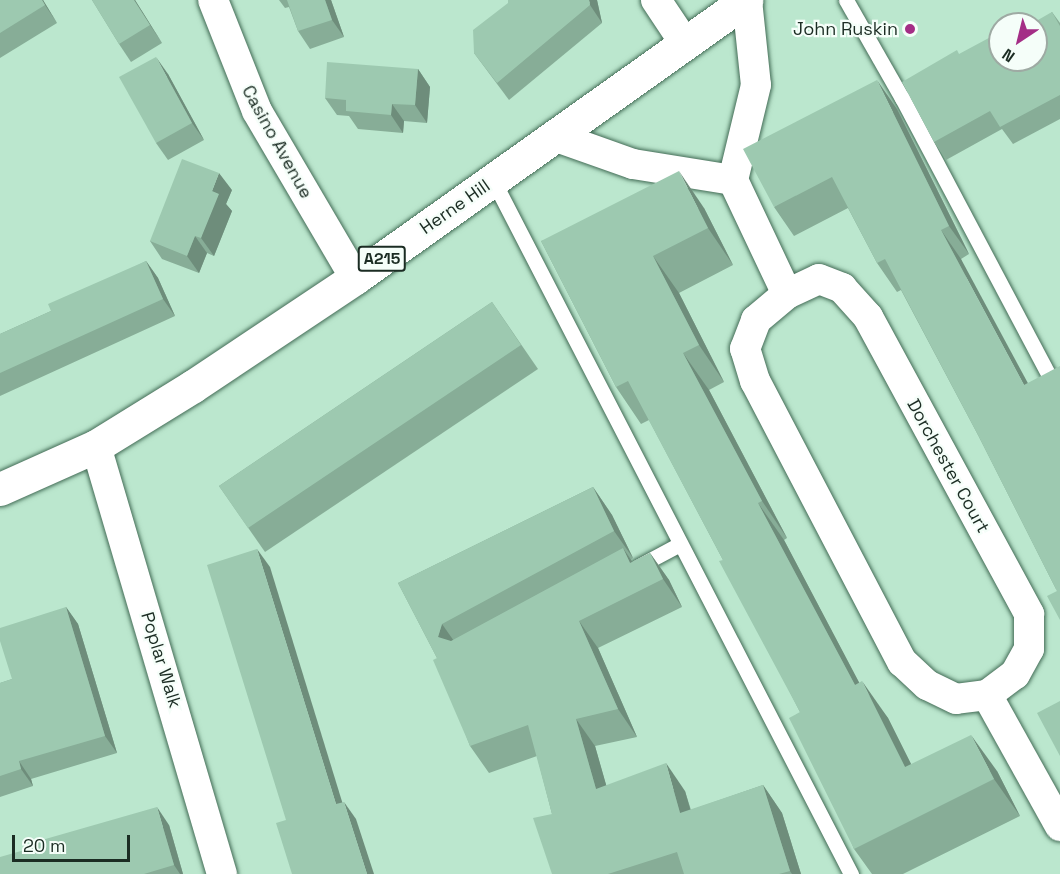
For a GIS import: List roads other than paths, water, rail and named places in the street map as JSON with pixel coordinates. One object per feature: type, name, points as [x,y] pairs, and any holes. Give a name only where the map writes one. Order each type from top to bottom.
[{"type":"main road","name":"Herne Hill","points":[[0,489],[96,446],[355,278],[684,42],[747,0]]},
{"type":"street","name":"Casino Avenue","points":[[213,0],[257,111],[355,278]]},
{"type":"street","points":[[656,0],[684,42]]},
{"type":"street","points":[[747,0],[756,85],[733,180],[788,294]]},
{"type":"street","points":[[554,136],[633,164],[733,180]]},
{"type":"street","name":"Dorchester Court","points":[[819,279],[842,288],[868,317],[1029,614],[1029,649],[1015,674],[987,695],[956,699],[927,685],[902,662],[755,381],[745,349],[756,320],[788,294],[819,279]]},
{"type":"street","name":"Poplar Walk","points":[[96,446],[222,874]]},
{"type":"street","points":[[987,695],[1060,826]]},
{"type":"lane","points":[[846,0],[902,98],[1060,397]]},
{"type":"lane","points":[[493,180],[852,874]]},
{"type":"lane","points":[[619,577],[680,544]]},
{"type":"place","name":"John Ruskin","points":[[910,29]]}]
